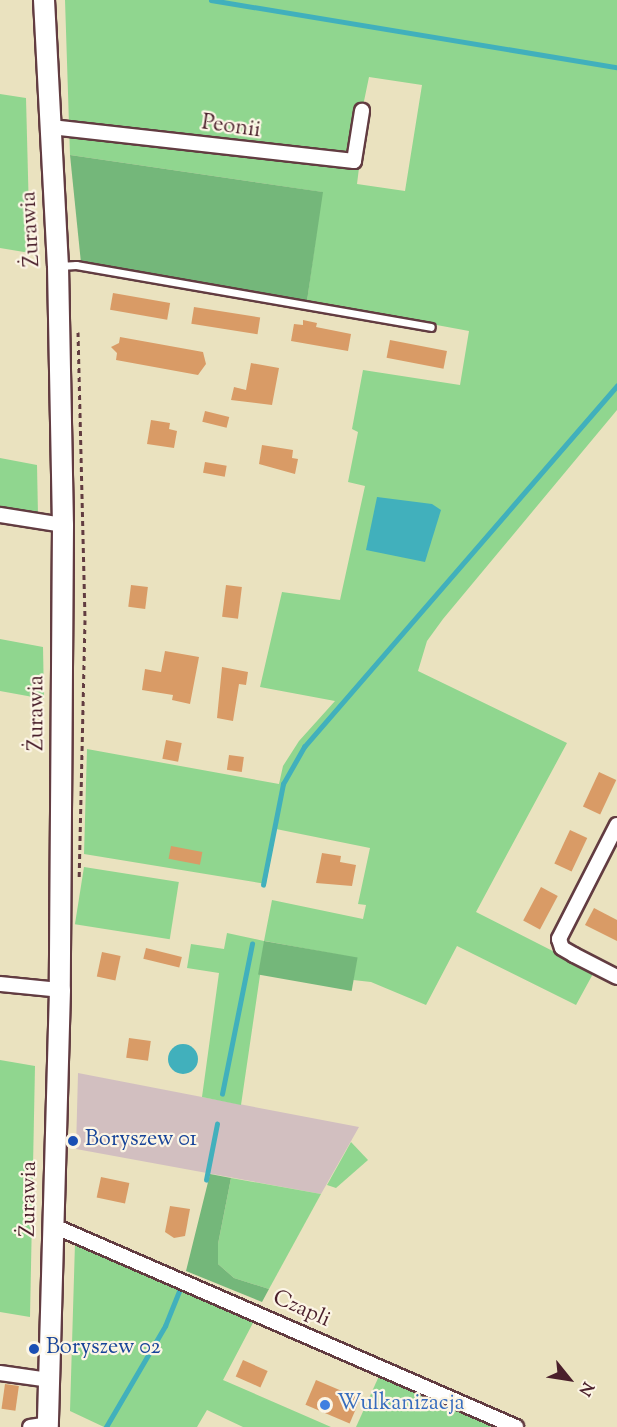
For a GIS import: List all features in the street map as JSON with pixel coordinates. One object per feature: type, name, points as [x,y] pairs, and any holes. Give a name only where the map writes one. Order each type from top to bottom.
[{"type":"main road","name":"Żurawia","points":[[42,1426],[49,1380],[61,1230],[63,525],[58,267],[44,0]]},
{"type":"street","name":"Peonii","points":[[51,127],[354,161],[362,111]]},
{"type":"street","points":[[0,515],[63,525]]},
{"type":"street","points":[[617,825],[559,939],[562,948],[617,977]]},
{"type":"street","points":[[0,984],[60,990]]},
{"type":"street","name":"Czapli","points":[[61,1230],[516,1427]]},
{"type":"street","points":[[0,1373],[49,1380]]},
{"type":"lane","points":[[58,267],[76,266],[431,327]]},
{"type":"shaded area","points":[[78,1073],[359,1127],[321,1194],[76,1149]]},
{"type":"green space","points":[[65,0],[617,0],[617,410],[443,619],[427,641],[418,671],[567,743],[476,912],[594,972],[576,1005],[457,946],[426,1005],[371,982],[353,980],[356,958],[265,941],[241,1105],[202,1097],[219,973],[187,968],[191,944],[224,949],[227,933],[264,941],[272,900],[363,919],[366,905],[358,904],[370,848],[276,829],[266,884],[84,854],[87,749],[279,784],[283,766],[299,741],[335,701],[260,687],[282,592],[340,600],[365,486],[348,482],[358,432],[352,429],[363,370],[460,385],[469,331],[307,301],[322,192],[70,155]],"holes":[[[369,77],[422,85],[405,191],[357,184],[359,168],[348,166],[358,105],[363,106]]]},
{"type":"green space","points":[[0,94],[26,98],[30,253],[0,248]]},
{"type":"green space","points":[[70,155],[323,192],[307,301],[81,263]]},
{"type":"green space","points":[[0,458],[37,465],[38,515],[0,508]]},
{"type":"green space","points":[[0,639],[43,647],[44,699],[0,691]]},
{"type":"green space","points":[[84,867],[179,882],[170,939],[75,924]]},
{"type":"green space","points":[[264,941],[358,957],[352,991],[258,974]]},
{"type":"green space","points":[[0,1060],[35,1066],[30,1317],[0,1312]]},
{"type":"green space","points":[[351,1142],[368,1160],[336,1188],[327,1185]]},
{"type":"green space","points":[[210,1174],[231,1178],[218,1244],[218,1264],[234,1278],[269,1289],[262,1302],[186,1271]]},
{"type":"green space","points":[[231,1178],[321,1194],[269,1289],[234,1278],[218,1264],[218,1244]]},
{"type":"green space","points":[[75,1243],[254,1321],[223,1380],[331,1427],[243,1427],[207,1410],[197,1427],[104,1427],[70,1411]]},
{"type":"green space","points":[[379,1376],[492,1427],[356,1427]]},
{"type":"water","points":[[377,497],[432,504],[441,510],[425,562],[366,550]]},
{"type":"water","points":[[183,1044],[194,1048],[198,1059],[194,1070],[183,1074],[172,1070],[168,1059],[172,1048]]},
{"type":"building","points":[[113,293],[170,303],[167,320],[110,310]]},
{"type":"building","points":[[194,307],[260,317],[258,334],[191,324]]},
{"type":"building","points":[[303,320],[317,323],[316,327],[351,334],[348,351],[291,341],[294,324],[303,325]]},
{"type":"building","points":[[120,337],[203,352],[206,364],[198,375],[116,360],[117,353],[111,347],[119,343]]},
{"type":"building","points":[[390,340],[447,351],[443,369],[387,358]]},
{"type":"building","points":[[251,363],[279,368],[272,405],[231,400],[234,387],[246,390]]},
{"type":"building","points":[[205,411],[229,417],[227,428],[202,422]]},
{"type":"building","points":[[151,420],[170,423],[169,429],[177,431],[174,448],[147,444]]},
{"type":"building","points":[[262,445],[293,450],[292,458],[298,459],[295,474],[259,464]]},
{"type":"building","points":[[205,462],[227,466],[225,477],[203,473]]},
{"type":"building","points":[[131,585],[148,587],[145,609],[128,607]]},
{"type":"building","points":[[226,585],[242,587],[238,619],[222,617]]},
{"type":"building","points":[[165,651],[199,657],[190,704],[172,700],[173,695],[142,690],[145,669],[161,672]]},
{"type":"building","points":[[222,667],[248,672],[246,685],[239,684],[233,721],[217,718]]},
{"type":"building","points":[[166,740],[182,743],[178,762],[162,759]]},
{"type":"building","points":[[229,755],[244,757],[242,772],[227,770]]},
{"type":"building","points":[[599,772],[616,780],[600,814],[583,806]]},
{"type":"building","points":[[570,830],[587,838],[572,872],[554,864]]},
{"type":"building","points":[[171,846],[202,852],[200,865],[169,859]]},
{"type":"building","points":[[322,853],[341,856],[340,862],[356,865],[352,886],[316,883]]},
{"type":"building","points":[[541,887],[558,896],[540,929],[523,921]]},
{"type":"building","points":[[594,908],[617,920],[617,941],[585,925]]},
{"type":"building","points":[[146,948],[182,957],[179,968],[143,959]]},
{"type":"building","points":[[102,952],[121,956],[115,980],[97,976]]},
{"type":"building","points":[[129,1038],[151,1041],[148,1061],[126,1058]]},
{"type":"building","points":[[101,1177],[129,1183],[125,1204],[97,1198]]},
{"type":"building","points":[[170,1206],[190,1209],[185,1236],[174,1238],[165,1232]]},
{"type":"building","points":[[243,1360],[268,1371],[260,1387],[236,1376]]},
{"type":"building","points":[[316,1380],[360,1399],[350,1424],[305,1405]]},
{"type":"building","points":[[5,1384],[19,1386],[15,1411],[2,1409]]},
{"type":"waterway","points":[[211,0],[617,67]]},
{"type":"waterway","points":[[263,885],[283,784],[304,747],[617,386]]},
{"type":"waterway","points":[[222,1094],[252,944]]},
{"type":"waterway","points":[[206,1180],[217,1124]]},
{"type":"waterway","points":[[106,1427],[165,1326],[180,1289]]},
{"type":"place","name":"Boryszew 01","points":[[73,1141]]},
{"type":"place","name":"Boryszew 02","points":[[34,1349]]},
{"type":"place","name":"Wulkanizacja","points":[[325,1405]]}]
